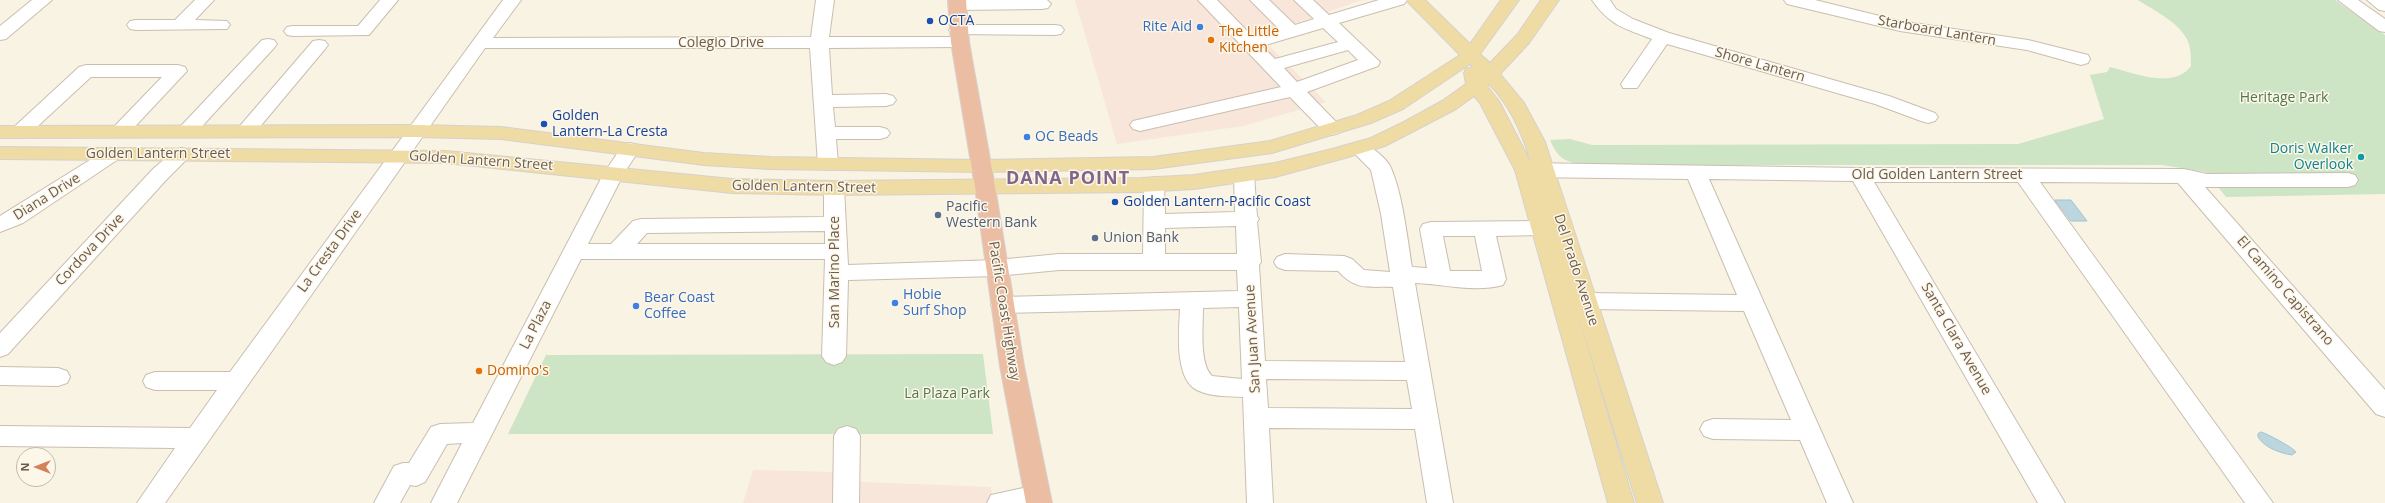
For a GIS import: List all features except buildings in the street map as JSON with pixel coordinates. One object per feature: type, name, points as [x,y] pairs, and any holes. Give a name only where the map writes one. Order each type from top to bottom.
[{"type":"highway","name":"Pacific Coast Highway","points":[[957,2],[959,36],[982,166],[1002,304],[1038,499]]},
{"type":"main road","name":"Del Prado Avenue","points":[[1415,0],[1470,56],[1490,73],[1514,103],[1535,142],[1535,170],[1542,228],[1621,503]]},
{"type":"main road","name":"Golden Lantern Street","points":[[0,132],[120,131],[194,135],[246,131],[416,131],[501,133],[704,159],[770,163],[982,166],[1153,163],[1231,154],[1272,147],[1332,130],[1396,105],[1470,56],[1510,0]]},
{"type":"main road","name":"Golden Lantern Street","points":[[0,153],[399,155],[461,158],[732,186],[834,188],[985,187],[1194,182],[1275,170],[1378,142],[1412,126],[1449,105],[1476,86],[1523,39],[1550,0]]},
{"type":"main road","name":"Del Prado Avenue","points":[[1470,56],[1476,86],[1489,102],[1535,170],[1586,301],[1650,503]]},
{"type":"main road","points":[[113,154],[138,139],[194,135],[262,139],[272,138],[286,132]]},
{"type":"main road","points":[[182,154],[194,135]]},
{"type":"street","points":[[0,35],[43,0]]},
{"type":"street","points":[[180,25],[205,0]]},
{"type":"street","points":[[293,31],[363,31],[389,0]]},
{"type":"street","name":"La Cresta Drive","points":[[150,503],[416,131],[482,43],[512,0]]},
{"type":"street","points":[[825,0],[819,43],[828,164]]},
{"type":"street","points":[[1207,0],[1332,130]]},
{"type":"street","points":[[1259,0],[1291,31]]},
{"type":"street","points":[[1249,44],[1398,0]]},
{"type":"street","name":"Shore Lantern","points":[[1601,0],[1610,13],[1627,23],[1663,37],[1882,100],[1928,117]]},
{"type":"street","name":"Starboard Lantern","points":[[1793,0],[1900,26],[1963,37],[2028,45],[2081,58]]},
{"type":"street","points":[[2347,0],[2385,27]]},
{"type":"street","points":[[2376,0],[2385,6]]},
{"type":"street","points":[[1140,125],[1294,90],[1371,62],[1326,21],[1308,1]]},
{"type":"street","points":[[957,2],[1042,4]]},
{"type":"street","points":[[136,24],[221,25]]},
{"type":"street","name":"Colegio Drive","points":[[482,43],[819,43],[1055,30]]},
{"type":"street","points":[[1630,84],[1663,37]]},
{"type":"street","points":[[194,135],[268,44]]},
{"type":"street","points":[[1271,66],[1350,44]]},
{"type":"street","points":[[246,131],[319,45]]},
{"type":"street","points":[[20,132],[86,71],[178,71],[120,131]]},
{"type":"street","points":[[823,93],[883,93]]},
{"type":"street","points":[[826,133],[880,133]]},
{"type":"street","points":[[1359,148],[1381,168],[1392,214],[1440,503]]},
{"type":"street","name":"La Plaza","points":[[444,503],[614,173],[630,149]]},
{"type":"street","name":"Diana Drive","points":[[0,225],[15,218],[113,154]]},
{"type":"street","name":"Cordova Drive","points":[[0,348],[160,174],[182,154]]},
{"type":"street","name":"Old Golden Lantern Street","points":[[1535,170],[1860,175],[2023,174],[2184,176],[2207,181],[2348,180]]},
{"type":"street","points":[[1695,172],[1840,503]]},
{"type":"street","points":[[2023,174],[2260,503]]},
{"type":"street","name":"San Juan Avenue","points":[[1244,175],[1248,219],[1260,503]]},
{"type":"street","name":"Santa Clara Avenue","points":[[1860,175],[2052,503]]},
{"type":"street","name":"El Camino Capistrano","points":[[2184,176],[2385,406]]},
{"type":"street","points":[[1154,184],[1154,262]]},
{"type":"street","name":"San Marino Place","points":[[834,188],[837,273],[834,356]]},
{"type":"street","points":[[1154,221],[1248,219]]},
{"type":"street","points":[[617,252],[641,226],[835,224]]},
{"type":"street","points":[[1285,262],[1344,264],[1358,278],[1440,276],[1451,279],[1495,279],[1484,228]]},
{"type":"street","points":[[1440,276],[1431,230],[1542,228]]},
{"type":"street","points":[[573,252],[836,251]]},
{"type":"street","points":[[837,273],[997,268],[1059,262],[1250,262]]},
{"type":"street","points":[[1002,304],[1251,299]]},
{"type":"street","points":[[1192,301],[1193,366],[1197,378],[1205,383],[1418,371]]},
{"type":"street","points":[[1586,301],[1752,303]]},
{"type":"street","points":[[0,376],[58,377]]},
{"type":"street","points":[[155,381],[237,381]]},
{"type":"street","points":[[1257,418],[1426,419]]},
{"type":"street","points":[[1713,429],[1808,430]]},
{"type":"street","points":[[387,503],[404,473],[416,475],[440,434],[481,432]]},
{"type":"street","points":[[0,436],[197,438]]},
{"type":"street","points":[[846,503],[847,436]]},
{"type":"street","points":[[1000,503],[1038,499]]},
{"type":"shaded area","points":[[1075,0],[1362,0],[1259,36],[1326,102],[1243,126],[1117,144]]},
{"type":"shaded area","points":[[753,470],[836,472],[861,482],[991,487],[993,503],[743,503]]},
{"type":"green space","name":"Heritage Park","points":[[2138,0],[2335,0],[2385,35],[2385,194],[2226,197],[2206,172],[2162,165],[1587,165],[1573,163],[1564,159],[1556,152],[1550,140],[1570,139],[1592,145],[2018,144],[2104,119],[2090,75],[2107,72],[2110,67],[2141,76],[2164,78],[2174,77],[2183,73],[2191,66],[2190,46],[2181,30],[2170,20]]},
{"type":"green space","name":"La Plaza Park","points":[[983,354],[993,434],[508,434],[546,355]]},
{"type":"water","points":[[2055,200],[2071,200],[2087,221],[2071,221]]},
{"type":"water","points":[[2261,432],[2280,441],[2296,452],[2292,455],[2269,447],[2258,437],[2258,434]]},
{"type":"place","name":"OCTA","points":[[930,21]]},
{"type":"place","name":"Rite Aid","points":[[1200,27]]},
{"type":"place","name":"The Little Kitchen","points":[[1211,40]]},
{"type":"place","name":"Golden Lantern-La Cresta","points":[[544,124]]},
{"type":"place","name":"OC Beads","points":[[1027,137]]},
{"type":"place","name":"Doris Walker Overlook","points":[[2361,157]]},
{"type":"place","name":"Golden Lantern-Pacific Coast","points":[[1115,202]]},
{"type":"place","name":"Pacific Western Bank","points":[[938,215]]},
{"type":"place","name":"Union Bank","points":[[1095,238]]},
{"type":"place","name":"Hobie Surf Shop","points":[[895,303]]},
{"type":"place","name":"Bear Coast Coffee","points":[[636,306]]},
{"type":"place","name":"Domino's","points":[[479,371]]},
{"type":"district","name":"DANA POINT","points":[[1068,179]]}]
